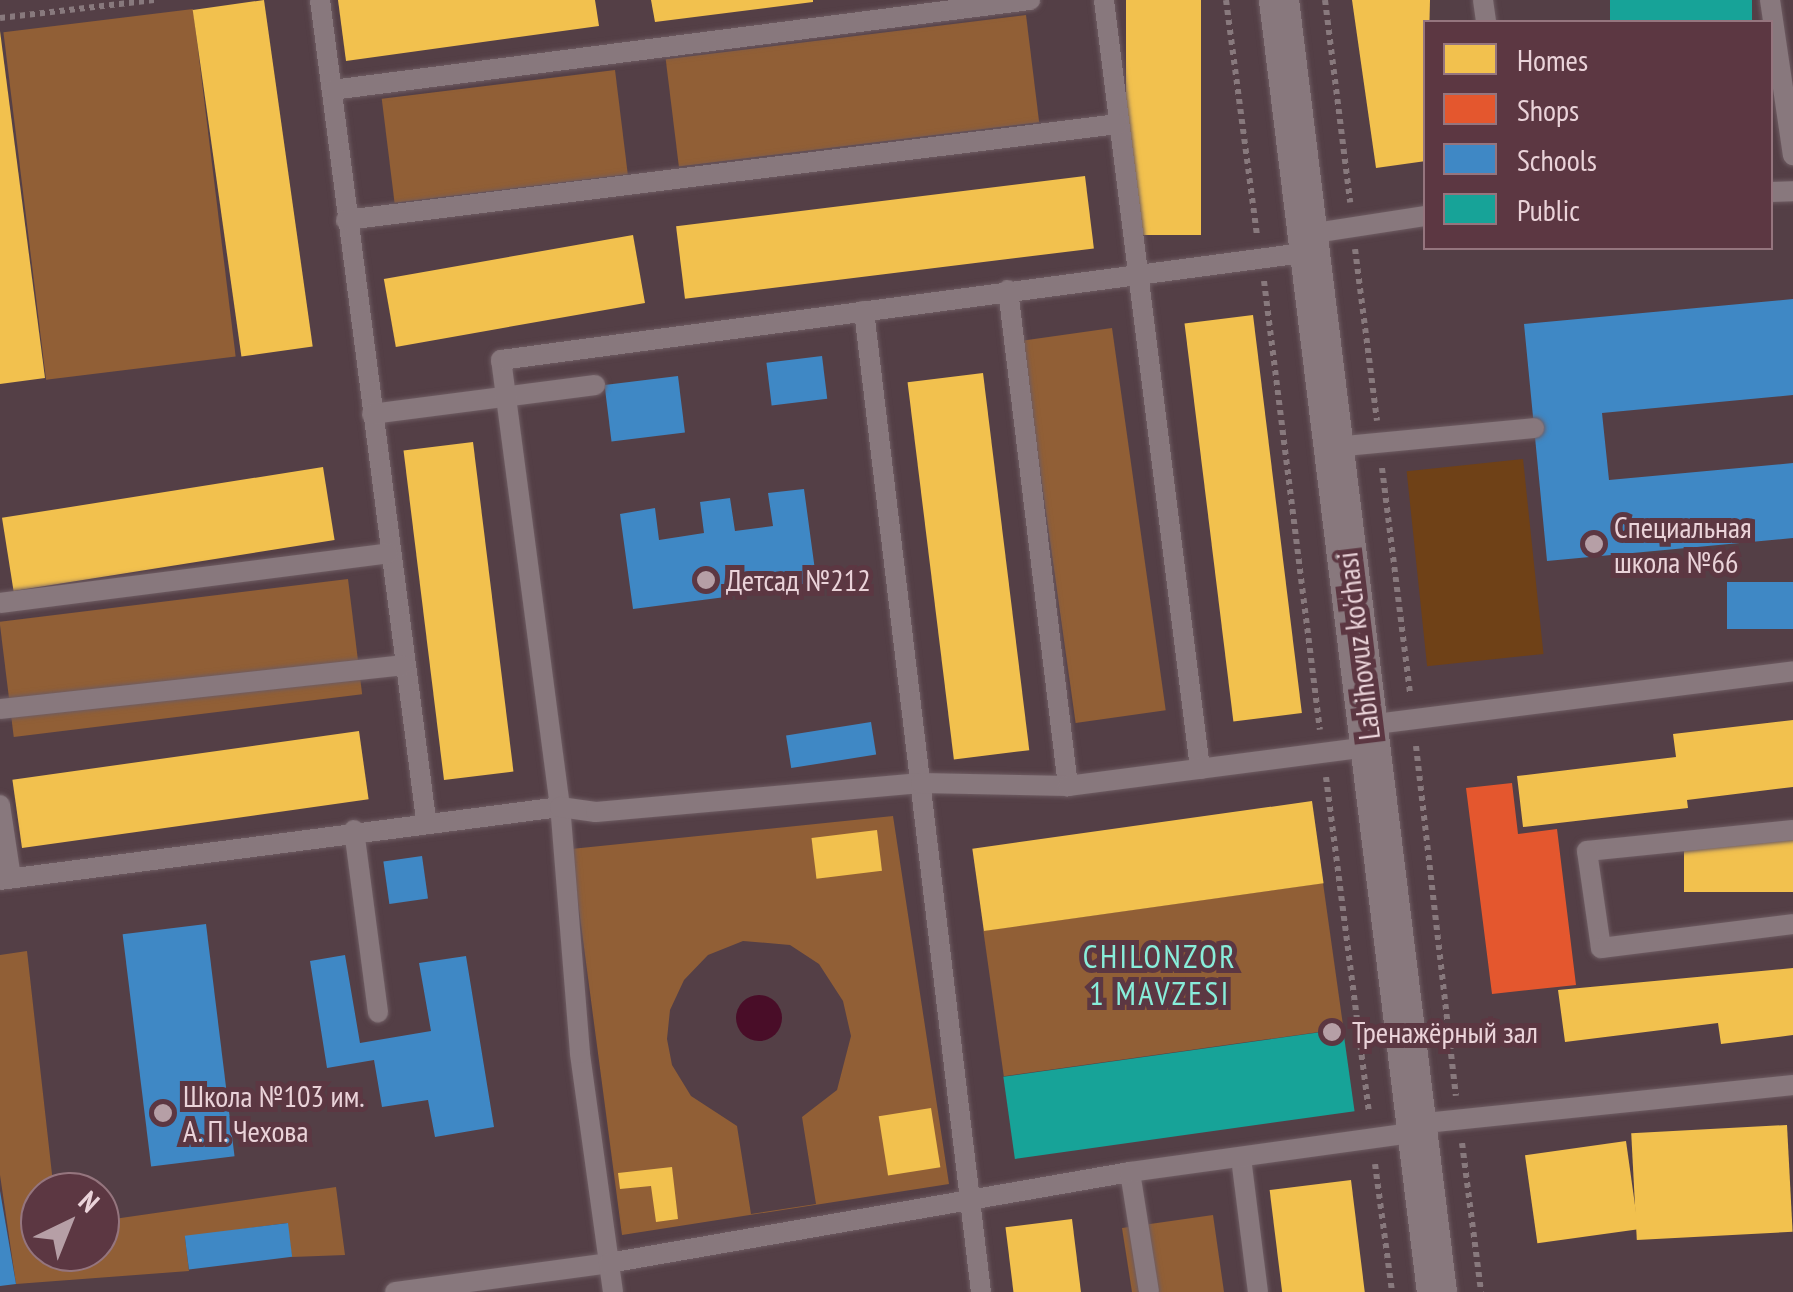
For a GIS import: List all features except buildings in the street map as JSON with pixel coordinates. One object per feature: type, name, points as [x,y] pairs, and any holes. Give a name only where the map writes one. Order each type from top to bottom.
[{"type":"street","name":"Labihovuz ko'chasi","points":[[1280,0],[1436,1292]]},
{"type":"lane","points":[[320,0],[402,665],[426,820]]},
{"type":"lane","points":[[332,90],[1030,0]]},
{"type":"lane","points":[[1104,0],[1200,769]]},
{"type":"lane","points":[[1773,20],[1793,156]]},
{"type":"lane","points":[[346,220],[1118,124]]},
{"type":"lane","points":[[614,1292],[580,1053],[560,807],[500,360],[1261,258],[1352,228],[1423,216]]},
{"type":"lane","points":[[1008,290],[1068,786]]},
{"type":"lane","points":[[864,311],[981,1292]]},
{"type":"lane","points":[[372,414],[594,385]]},
{"type":"lane","points":[[1334,447],[1534,428]]},
{"type":"lane","points":[[0,603],[388,553]]},
{"type":"lane","points":[[0,709],[402,665]]},
{"type":"lane","points":[[0,804],[6,879],[426,820],[560,807],[596,812],[921,783],[1068,786],[1322,753],[1414,719],[1793,671]]},
{"type":"lane","points":[[354,830],[378,1012]]},
{"type":"lane","points":[[1793,830],[1587,851],[1601,948],[1793,924]]},
{"type":"lane","points":[[395,1292],[483,1287],[1130,1172],[1372,1139],[1459,1120],[1793,1085]]},
{"type":"lane","points":[[1242,1158],[1258,1292]]},
{"type":"lane","points":[[1130,1172],[1149,1292]]},
{"type":"path","points":[[0,18],[154,0]]},
{"type":"path","points":[[1226,0],[1392,1292]]},
{"type":"path","points":[[1325,0],[1481,1292]]},
{"type":"shaded area","points":[[193,9],[236,356],[46,380],[3,32]]},
{"type":"shaded area","points":[[1026,15],[1039,122],[679,166],[666,59]]},
{"type":"shaded area","points":[[615,70],[628,174],[395,203],[382,99]]},
{"type":"shaded area","points":[[1112,328],[1166,710],[1076,723],[1022,341]]},
{"type":"shaded area","points":[[1523,459],[1543,654],[1427,666],[1407,471]]},
{"type":"shaded area","points":[[348,579],[362,694],[14,737],[0,622]]},
{"type":"shaded area","points":[[893,816],[949,1184],[622,1235],[571,849]],"holes":[[[743,941],[790,945],[819,964],[843,1001],[851,1036],[837,1090],[802,1117],[816,1204],[751,1214],[737,1126],[691,1096],[672,1065],[667,1039],[670,1010],[684,980],[708,955]]]},
{"type":"shaded area","points":[[1323,883],[1343,1029],[1004,1076],[983,931]]},
{"type":"shaded area","points":[[27,951],[52,1172],[20,1172],[20,1272],[120,1272],[120,1218],[336,1187],[345,1255],[292,1257],[287,1223],[185,1237],[189,1271],[16,1284],[0,1175],[0,955]]},
{"type":"shaded area","points":[[759,995],[776,1001],[782,1018],[776,1035],[759,1041],[742,1035],[736,1018],[742,1001]]},
{"type":"shaded area","points":[[1213,1215],[1224,1292],[1132,1292],[1122,1228]]},
{"type":"place","name":"Специальная школа №66","points":[[1594,544]]},
{"type":"place","name":"Детсад №212","points":[[706,580]]},
{"type":"place","name":"Тренажёрный зал","points":[[1332,1032]]},
{"type":"place","name":"Школа №103 им. А. П. Чехова","points":[[163,1113]]},
{"type":"district","name":"CHILONZOR 1 MAVZESI","points":[[1160,976]]}]
